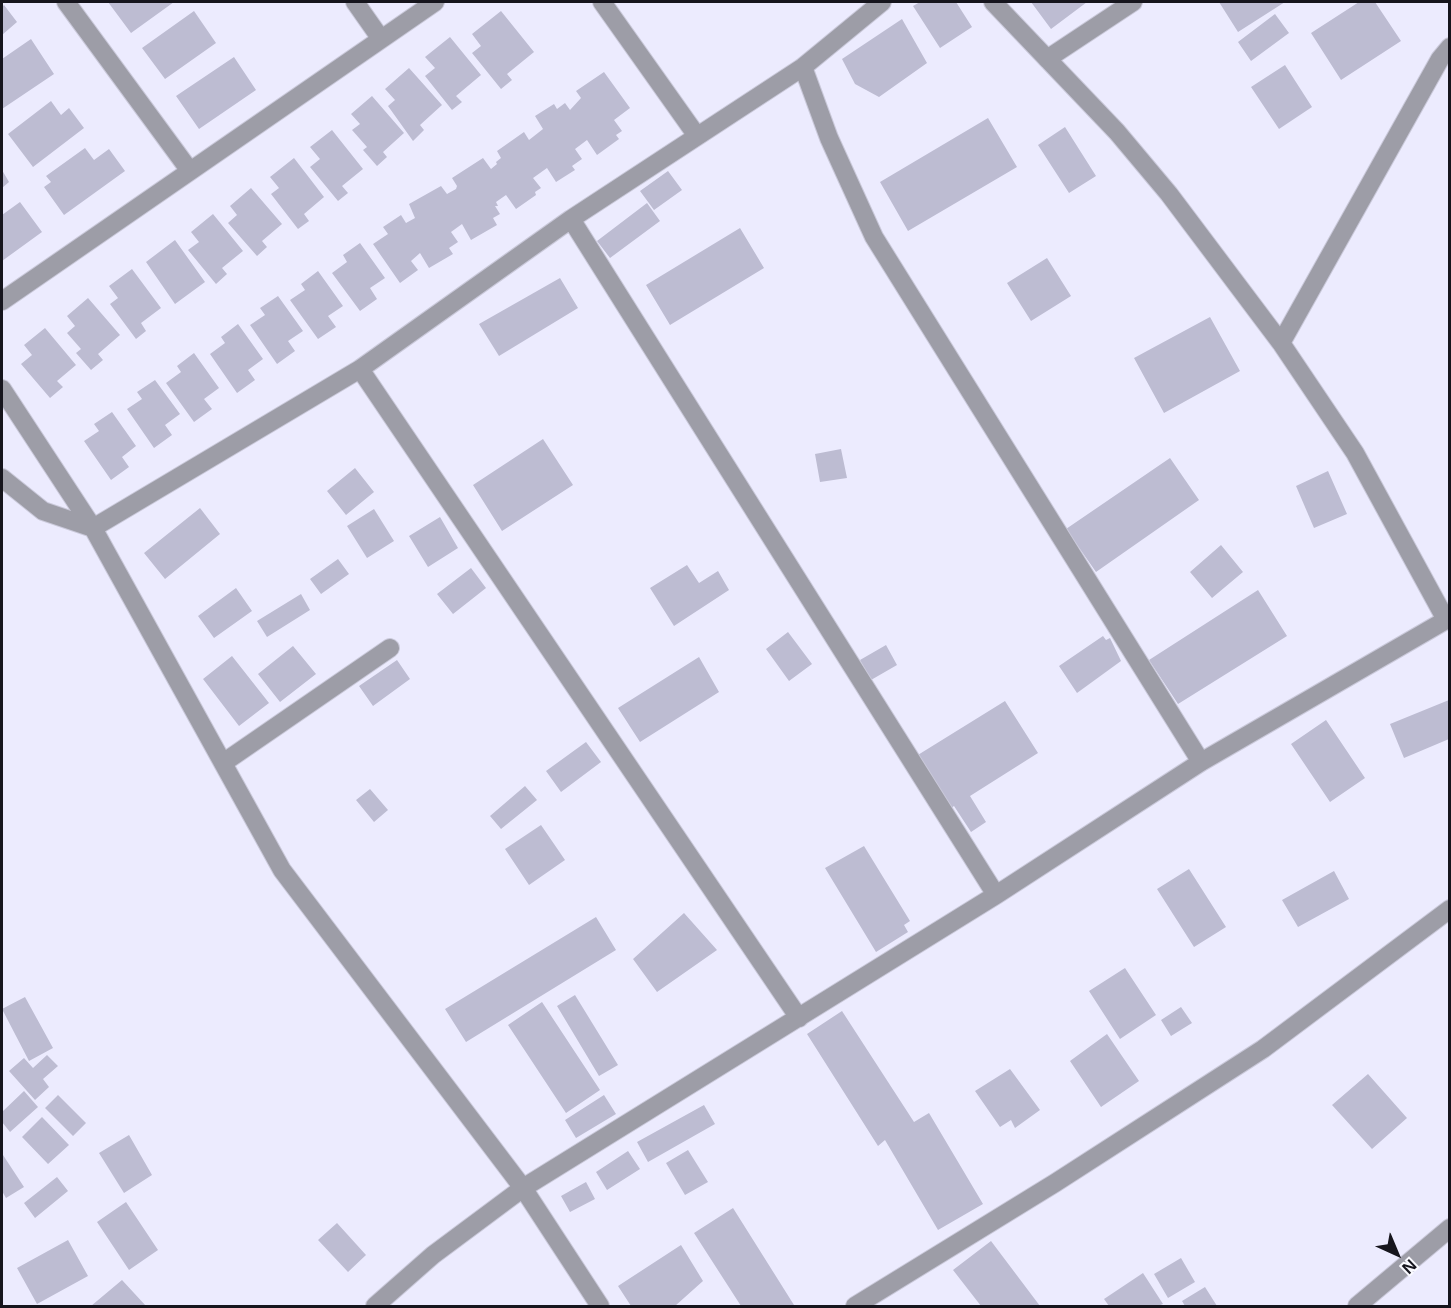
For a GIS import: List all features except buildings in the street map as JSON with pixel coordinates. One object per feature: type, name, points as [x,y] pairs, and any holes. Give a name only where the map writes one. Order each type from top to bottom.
[{"type":"street","points":[[66,2],[190,171]]},
{"type":"street","points":[[355,2],[381,39]]},
{"type":"street","points":[[2,301],[435,2]]},
{"type":"street","points":[[602,2],[697,136]]},
{"type":"street","points":[[2,478],[43,512],[93,528],[360,369],[571,219],[803,67],[882,2]]},
{"type":"street","points":[[375,1306],[433,1255],[523,1188],[996,895],[1201,762],[1448,624],[1355,453],[1281,343],[1169,194],[1117,132],[993,2]]},
{"type":"street","points":[[1047,59],[1133,2]]},
{"type":"street","points":[[1281,343],[1434,69],[1449,47]]},
{"type":"street","points":[[803,67],[830,138],[874,237],[1201,762]]},
{"type":"street","points":[[571,219],[996,895]]},
{"type":"street","points":[[360,369],[799,1018]]},
{"type":"street","points":[[2,388],[93,528],[282,870],[523,1188],[600,1306]]},
{"type":"street","points":[[223,763],[390,648]]},
{"type":"street","points":[[855,1306],[1045,1189],[1263,1049],[1449,909]]},
{"type":"street","points":[[1357,1306],[1449,1228]]}]
